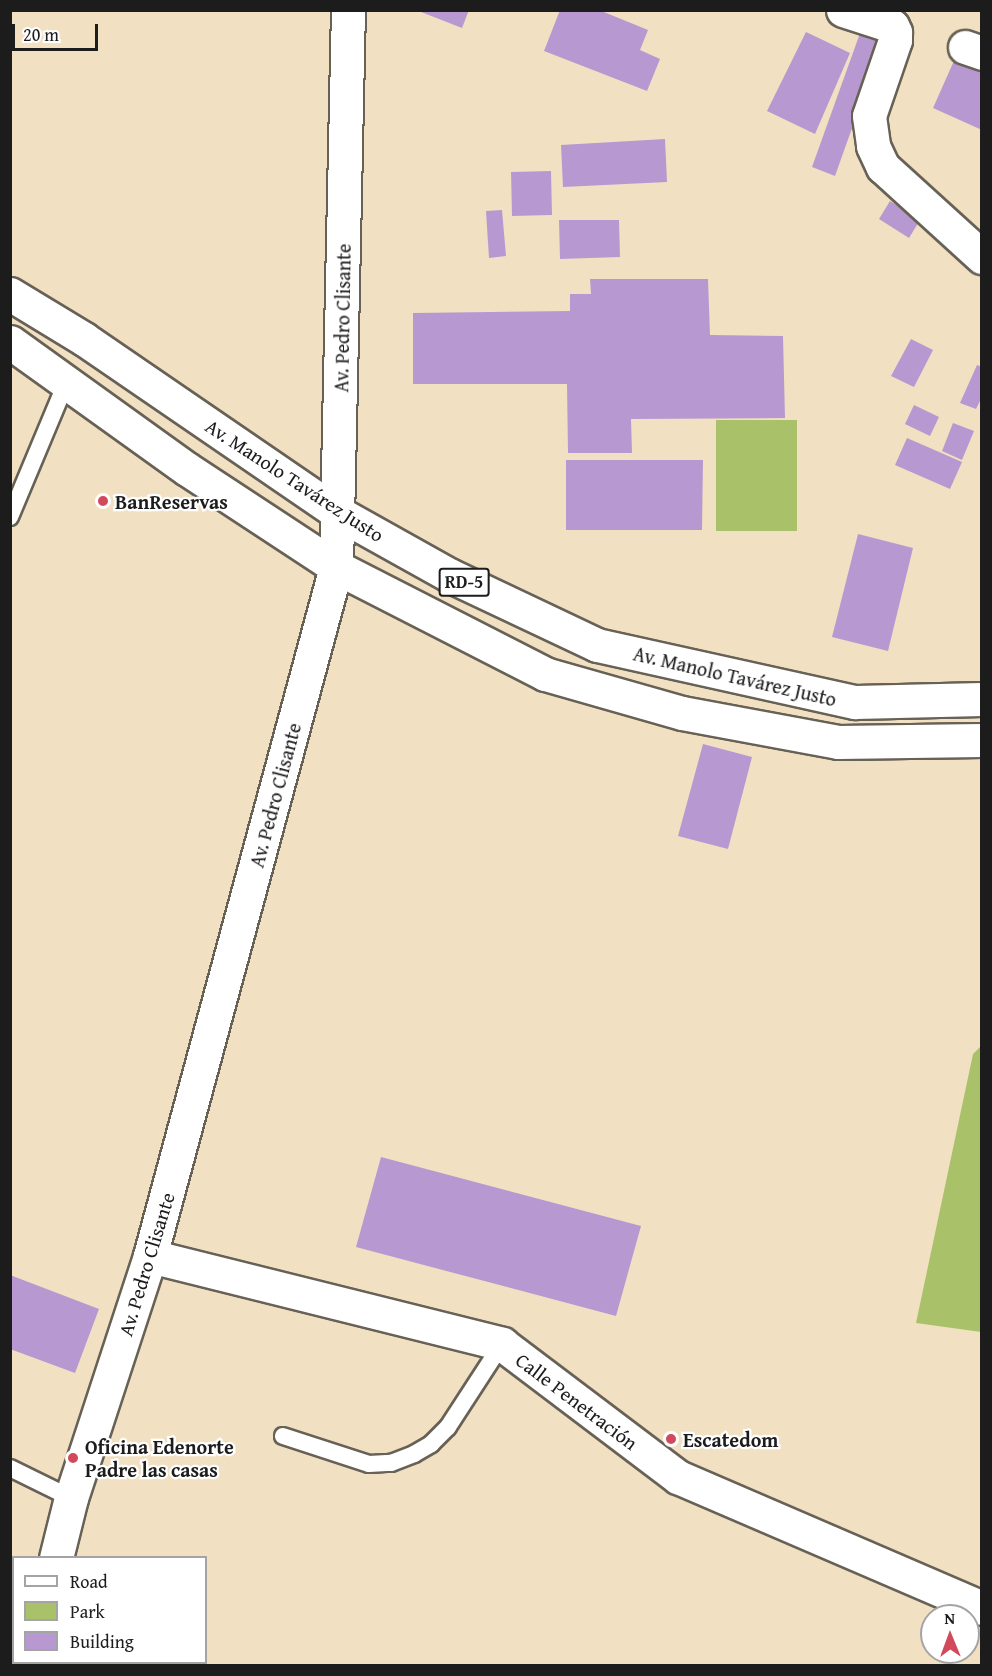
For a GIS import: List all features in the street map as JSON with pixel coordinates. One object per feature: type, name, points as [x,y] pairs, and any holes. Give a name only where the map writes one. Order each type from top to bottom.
[{"type":"street","name":"Av. Pedro Clisante","points":[[56,1556],[71,1498],[150,1256],[336,567],[348,10]]},
{"type":"street","points":[[843,10],[892,26],[895,32],[896,40],[869,116],[873,146],[883,167],[981,257]]},
{"type":"street","name":"Av. Manolo Tavárez Justo","points":[[10,294],[84,339],[338,513],[449,575],[597,645],[855,702],[981,699]]},
{"type":"street","name":"RD-5","points":[[10,342],[187,469],[336,567],[545,674],[682,713],[838,742],[981,740]]},
{"type":"street","name":"Calle Penetración","points":[[150,1256],[502,1344],[678,1477],[981,1608]]},
{"type":"lane","points":[[10,517],[67,381]]},
{"type":"lane","points":[[284,1436],[369,1464],[391,1463],[414,1454],[431,1444],[448,1427],[502,1344]]},
{"type":"lane","points":[[10,1468],[71,1498]]},
{"type":"green space","points":[[716,420],[797,420],[797,531],[716,531]]},
{"type":"green space","points":[[981,1046],[982,1332],[916,1323],[973,1054]]},
{"type":"building","points":[[416,10],[469,10],[462,28]]},
{"type":"building","points":[[560,10],[599,10],[648,30],[640,50],[660,59],[647,91],[544,51]]},
{"type":"building","points":[[864,22],[887,30],[835,176],[812,167]]},
{"type":"building","points":[[806,32],[850,53],[815,134],[767,111]]},
{"type":"building","points":[[957,54],[982,65],[982,130],[933,108]]},
{"type":"building","points":[[665,139],[667,182],[563,187],[561,145]]},
{"type":"building","points":[[551,171],[552,215],[512,216],[511,172]]},
{"type":"building","points":[[890,201],[920,220],[909,238],[879,219]]},
{"type":"building","points":[[502,210],[506,256],[489,258],[486,211]]},
{"type":"building","points":[[559,220],[619,220],[620,257],[560,259]]},
{"type":"building","points":[[590,279],[708,279],[710,335],[783,336],[785,418],[631,419],[632,453],[568,453],[567,384],[413,384],[413,313],[570,311],[570,294],[591,294]]},
{"type":"building","points":[[911,339],[933,350],[914,387],[891,376]]},
{"type":"building","points":[[977,365],[982,367],[982,397],[976,409],[960,403]]},
{"type":"building","points":[[914,405],[939,417],[930,436],[905,424]]},
{"type":"building","points":[[953,423],[974,431],[962,460],[942,451]]},
{"type":"building","points":[[907,438],[962,462],[950,489],[895,465]]},
{"type":"building","points":[[566,460],[703,460],[702,530],[566,530]]},
{"type":"building","points":[[858,534],[913,548],[888,651],[832,637]]},
{"type":"building","points":[[703,744],[752,757],[728,849],[678,836]]},
{"type":"building","points":[[381,1157],[641,1226],[616,1316],[356,1247]]},
{"type":"building","points":[[10,1275],[99,1309],[75,1373],[10,1349]]},
{"type":"place","name":"BanReservas","points":[[103,501]]},
{"type":"place","name":"Escatedom","points":[[671,1439]]},
{"type":"place","name":"Oficina Edenorte Padre las casas","points":[[73,1458]]}]
